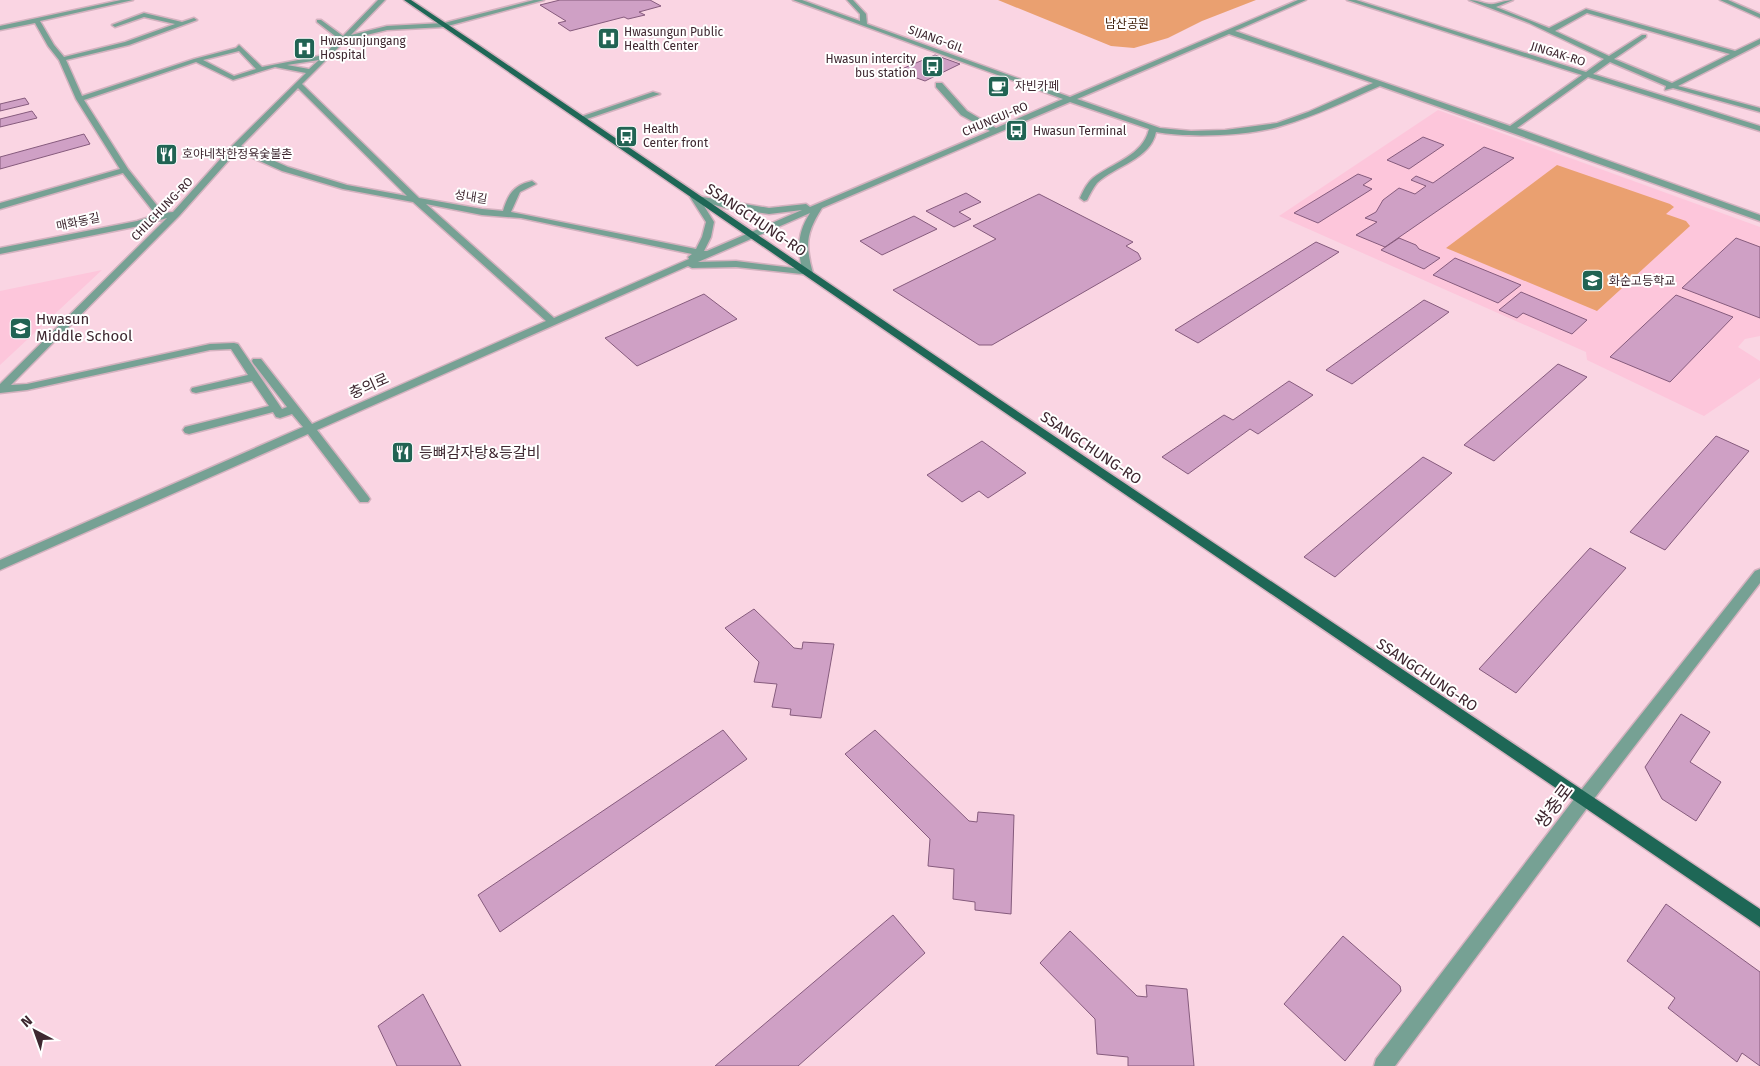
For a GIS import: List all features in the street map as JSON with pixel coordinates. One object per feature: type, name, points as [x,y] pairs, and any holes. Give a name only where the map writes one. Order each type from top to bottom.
[{"type":"main road","name":"SSANGCHUNG-RO","points":[[406,0],[1760,919]]},
{"type":"street","points":[[0,28],[130,0]]},
{"type":"street","name":"CHILCHUNG-RO","points":[[0,390],[176,214],[236,147],[382,0]]},
{"type":"street","points":[[319,21],[343,40],[386,28],[444,25],[541,0]]},
{"type":"street","name":"SIJANG-GIL","points":[[796,0],[1069,100],[1153,128],[1191,133],[1242,131],[1271,126],[1311,114],[1380,83]]},
{"type":"street","points":[[850,0],[862,14],[864,25]]},
{"type":"street","name":"CHUNGUI-RO","points":[[751,235],[1302,0]]},
{"type":"street","name":"JINGAK-RO","points":[[1350,0],[1760,129]]},
{"type":"street","points":[[1472,0],[1531,22],[1672,86],[1760,110]]},
{"type":"street","points":[[1490,7],[1510,0]]},
{"type":"street","points":[[1723,0],[1760,16]]},
{"type":"street","points":[[1549,31],[1586,11],[1735,53]]},
{"type":"street","points":[[115,25],[144,15],[182,24]]},
{"type":"street","points":[[62,60],[127,44],[194,20]]},
{"type":"street","points":[[36,21],[62,60],[80,98],[125,170],[161,216]]},
{"type":"street","points":[[1230,32],[1380,83],[1760,218]]},
{"type":"street","points":[[1511,129],[1644,36]]},
{"type":"street","points":[[1656,96],[1760,41]]},
{"type":"street","points":[[80,98],[196,60],[240,48],[260,69]]},
{"type":"street","points":[[196,60],[232,78],[275,65],[328,56]]},
{"type":"street","points":[[275,65],[312,72]]},
{"type":"street","points":[[299,85],[416,200],[553,322]]},
{"type":"street","points":[[939,85],[964,113],[996,131]]},
{"type":"street","points":[[582,118],[656,94]]},
{"type":"street","points":[[1084,198],[1095,180],[1130,158],[1146,145],[1153,134],[1153,128]]},
{"type":"street","name":"성내길","points":[[236,147],[285,169],[315,179],[482,212],[521,215],[703,253]]},
{"type":"street","points":[[0,206],[125,170]]},
{"type":"street","points":[[506,214],[515,191],[520,186],[532,184]]},
{"type":"street","points":[[694,197],[725,205],[769,211],[819,206]]},
{"type":"street","points":[[694,197],[710,222],[708,239],[703,253]]},
{"type":"street","points":[[678,267],[708,263],[749,264],[808,274],[801,249],[805,226],[819,206]]},
{"type":"street","name":"매화동길","points":[[0,251],[176,214]]},
{"type":"street","name":"충의로","points":[[0,565],[678,267],[703,253],[751,235]]},
{"type":"street","points":[[0,390],[27,387],[210,347],[228,345],[234,346],[280,414],[294,409]]},
{"type":"street","points":[[257,361],[364,499]]},
{"type":"street","points":[[196,390],[255,377]]},
{"type":"street","points":[[189,430],[276,408]]},
{"type":"street","name":"쌍충로","points":[[1383,1066],[1584,799],[1760,574]]},
{"type":"shaded area","name":"화순고등학교","points":[[1438,110],[1760,227],[1760,336],[1745,339],[1738,347],[1760,361],[1760,378],[1704,416],[1587,360],[1586,352],[1279,216]]},
{"type":"shaded area","name":"Hwasun Middle School","points":[[102,270],[0,365],[0,291]]},
{"type":"green space","name":"남산공원","points":[[998,0],[1256,0],[1202,21],[1168,38],[1134,48],[1111,46]]},
{"type":"green space","points":[[1557,165],[1670,204],[1674,207],[1666,214],[1686,221],[1690,226],[1597,311],[1446,248]]},
{"type":"building","points":[[560,0],[650,0],[661,6],[639,12],[645,15],[628,19],[624,17],[570,31],[558,23],[566,21],[540,5]]},
{"type":"building","name":"Hwasun intercity bus station","points":[[935,55],[960,64],[925,81],[906,74],[904,68]]},
{"type":"building","points":[[25,98],[29,104],[0,111],[0,104]]},
{"type":"building","points":[[32,111],[37,118],[0,127],[0,119]]},
{"type":"building","points":[[84,134],[90,144],[0,169],[0,157]]},
{"type":"building","points":[[1423,137],[1444,145],[1409,169],[1387,160]]},
{"type":"building","points":[[1484,147],[1514,158],[1385,247],[1356,235],[1377,222],[1365,218],[1376,212],[1383,200],[1399,188],[1415,194],[1426,186],[1411,180],[1416,176],[1433,183]]},
{"type":"building","points":[[1358,174],[1372,179],[1363,185],[1372,189],[1318,223],[1294,213]]},
{"type":"building","points":[[966,193],[981,202],[959,212],[971,219],[954,227],[926,211]]},
{"type":"building","points":[[1039,194],[1133,242],[1126,246],[1138,253],[1141,259],[992,345],[979,345],[893,290],[996,239],[973,226]]},
{"type":"building","points":[[914,216],[937,229],[882,255],[860,241]]},
{"type":"building","points":[[1399,238],[1440,258],[1424,269],[1381,250]]},
{"type":"building","points":[[1736,238],[1760,247],[1760,318],[1682,288]]},
{"type":"building","points":[[1316,242],[1339,252],[1198,343],[1175,330]]},
{"type":"building","points":[[1455,258],[1521,285],[1498,303],[1433,275]]},
{"type":"building","points":[[1521,292],[1587,320],[1572,334],[1523,313],[1517,318],[1499,310]]},
{"type":"building","points":[[704,294],[737,319],[637,366],[605,338]]},
{"type":"building","points":[[1676,295],[1733,317],[1670,382],[1610,357]]},
{"type":"building","points":[[1424,300],[1449,312],[1352,384],[1326,370]]},
{"type":"building","points":[[1558,364],[1587,377],[1494,461],[1464,445]]},
{"type":"building","points":[[1289,381],[1313,395],[1258,434],[1250,429],[1188,474],[1162,457],[1224,415],[1233,420]]},
{"type":"building","points":[[1716,436],[1749,451],[1665,550],[1630,532]]},
{"type":"building","points":[[982,441],[1026,473],[988,498],[979,491],[962,502],[927,475]]},
{"type":"building","points":[[1423,457],[1452,473],[1335,577],[1304,557]]},
{"type":"building","points":[[1590,548],[1626,568],[1516,693],[1479,669]]},
{"type":"building","points":[[754,609],[794,648],[802,649],[803,642],[834,644],[821,718],[790,715],[791,709],[772,707],[777,684],[754,682],[759,662],[725,628]]},
{"type":"building","points":[[1681,714],[1710,732],[1690,762],[1721,782],[1696,821],[1662,799],[1645,767]]},
{"type":"building","points":[[723,730],[747,759],[500,932],[478,895]]},
{"type":"building","points":[[875,730],[969,821],[977,822],[978,812],[1014,815],[1011,914],[975,910],[975,902],[953,899],[954,869],[928,866],[930,839],[845,754]]},
{"type":"building","points":[[1666,904],[1760,972],[1760,1066],[1742,1053],[1737,1062],[1668,1008],[1675,998],[1627,961]]},
{"type":"building","points":[[893,915],[925,953],[798,1066],[715,1066]]},
{"type":"building","points":[[1070,931],[1137,996],[1147,997],[1146,985],[1187,989],[1194,1066],[1128,1066],[1128,1057],[1097,1054],[1095,1019],[1040,963]]},
{"type":"building","points":[[1343,936],[1400,986],[1401,991],[1345,1061],[1284,1004]]},
{"type":"building","points":[[423,994],[461,1066],[397,1066],[378,1026]]},
{"type":"place","name":"Hwasungun Public Health Center","points":[[608,39]]},
{"type":"place","name":"Hwasunjungang Hospital","points":[[304,48]]},
{"type":"place","name":"Hwasun intercity bus station","points":[[932,66]]},
{"type":"place","name":"자빈카페","points":[[999,86]]},
{"type":"place","name":"Hwasun Terminal","points":[[1017,131]]},
{"type":"place","name":"Health Center front","points":[[627,136]]},
{"type":"place","name":"호야네착한정육숯불촌","points":[[166,154]]},
{"type":"place","name":"화순고등학교","points":[[1593,281]]},
{"type":"place","name":"Hwasun Middle School","points":[[20,328]]},
{"type":"place","name":"등뼈감자탕&등갈비","points":[[403,453]]}]
